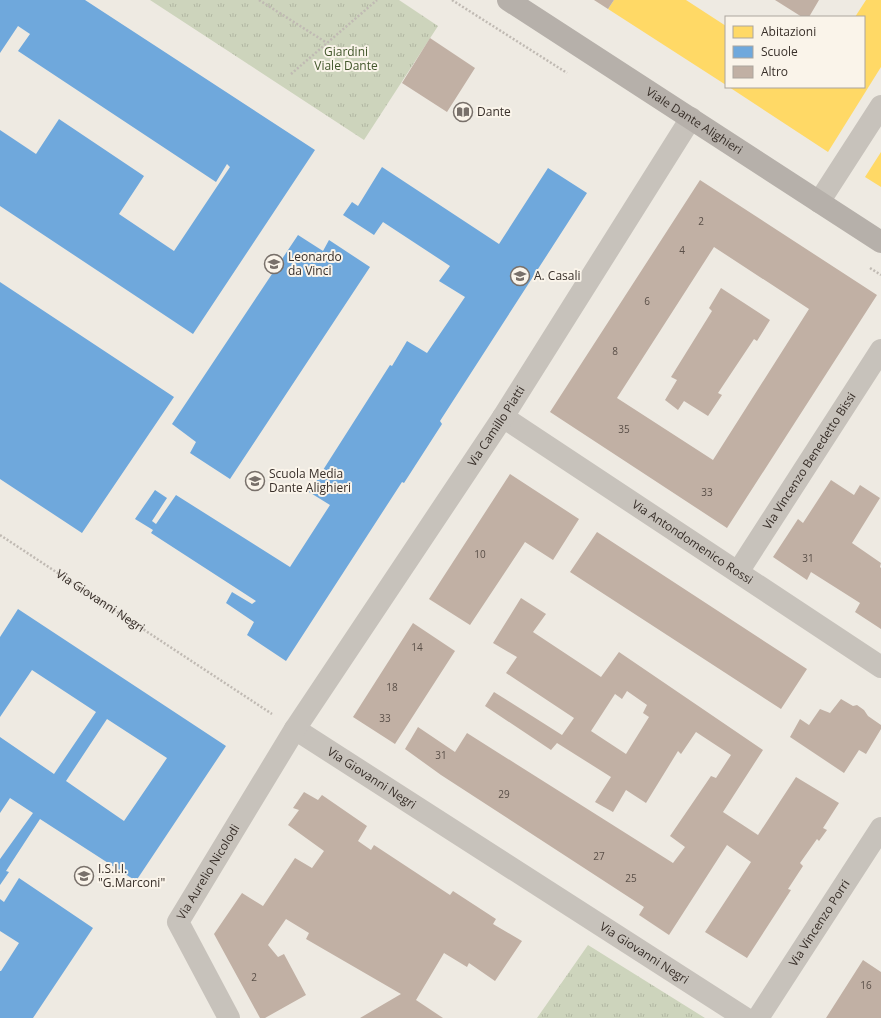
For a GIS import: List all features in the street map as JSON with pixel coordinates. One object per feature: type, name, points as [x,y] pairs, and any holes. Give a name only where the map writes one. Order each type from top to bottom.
[{"type":"main road","name":"Viale Dante Alighieri","points":[[508,0],[881,242]]},
{"type":"street","points":[[819,202],[881,106]]},
{"type":"street","name":"Via Camillo Piatti","points":[[295,729],[503,418],[691,118]]},
{"type":"street","name":"Via Vincenzo Benedetto Bissi","points":[[738,572],[881,350]]},
{"type":"street","name":"Via Antondomenico Rossi","points":[[503,418],[881,667]]},
{"type":"street","name":"Via Aurelio Nicolodi","points":[[229,1018],[178,922],[295,729]]},
{"type":"street","name":"Via Giovanni Negri","points":[[295,729],[745,1018]]},
{"type":"street","name":"Via Vincenzo Porri","points":[[758,1018],[881,828]]},
{"type":"path","points":[[259,0],[327,43]]},
{"type":"path","points":[[291,74],[377,0]]},
{"type":"path","name":"Via Giovanni Negri","points":[[0,535],[295,729]]},
{"type":"green space","name":"Giardini Viale Dante","points":[[150,0],[399,0],[438,26],[364,140]]},
{"type":"green space","points":[[588,945],[705,1018],[537,1018]]},
{"type":"building: Abitazioni","points":[[614,0],[686,0],[725,25],[725,84],[608,9]]},
{"type":"building: Abitazioni","points":[[866,0],[881,0],[881,67],[828,152],[731,88],[865,88],[865,16],[856,16]]},
{"type":"building: Abitazioni","points":[[881,152],[881,187],[865,177]]},
{"type":"building: Scuole","points":[[0,0],[85,0],[315,150],[193,334],[0,206],[0,130],[36,154],[59,119],[144,176],[119,214],[174,251],[230,167],[227,164],[216,182],[18,51],[30,34],[18,26],[0,53]]},
{"type":"building: Scuole","points":[[382,167],[499,244],[548,168],[587,193],[440,421],[442,424],[404,483],[402,482],[286,661],[247,635],[254,622],[226,603],[232,592],[252,604],[256,601],[151,533],[153,530],[135,519],[155,490],[167,498],[152,521],[156,524],[176,495],[290,567],[330,505],[309,492],[390,365],[392,366],[407,341],[427,353],[465,297],[439,281],[450,266],[383,222],[374,235],[343,215],[352,202],[358,206]]},
{"type":"building: Scuole","points":[[298,235],[323,251],[329,240],[370,267],[230,479],[190,453],[196,442],[172,424]]},
{"type":"building: Scuole","points":[[0,282],[174,397],[82,533],[0,479]]},
{"type":"building: Scuole","points":[[18,609],[226,746],[136,881],[40,819],[6,871],[9,872],[0,885],[0,859],[33,813],[10,798],[0,813],[0,737],[54,774],[96,712],[32,670],[0,717],[0,637]],"holes":[[[107,719],[167,758],[124,821],[66,781]]]},
{"type":"building: Scuole","points":[[19,878],[93,928],[33,1018],[0,1018],[0,971],[19,943],[0,931],[0,899],[4,902]]},
{"type":"building: Altro","points":[[594,0],[614,0],[608,9]]},
{"type":"building: Altro","points":[[775,0],[819,0],[810,16],[800,16]]},
{"type":"building: Altro","points":[[430,38],[475,68],[447,112],[402,83]]},
{"type":"building: Altro","points":[[700,180],[877,295],[727,528],[550,412]],"holes":[[[714,247],[809,309],[713,460],[617,398]]]},
{"type":"building: Altro","points":[[721,288],[770,320],[757,341],[754,339],[718,393],[722,395],[708,416],[684,401],[678,410],[665,400],[677,380],[671,377],[712,311],[709,308]]},
{"type":"building: Altro","points":[[510,474],[579,519],[553,560],[525,542],[470,625],[429,599]]},
{"type":"building: Altro","points":[[831,480],[854,495],[860,485],[880,498],[852,543],[881,563],[881,629],[855,612],[860,603],[811,572],[807,580],[773,557],[798,519],[803,523]]},
{"type":"building: Altro","points":[[597,532],[807,669],[781,709],[570,572]]},
{"type":"building: Altro","points":[[521,598],[546,614],[533,632],[601,677],[619,652],[763,750],[723,812],[758,835],[796,777],[839,803],[823,828],[827,830],[819,841],[817,839],[800,863],[803,866],[788,889],[791,890],[747,958],[705,932],[751,862],[727,845],[669,935],[639,915],[644,907],[441,775],[405,749],[418,727],[455,752],[467,733],[673,863],[685,847],[670,836],[711,776],[716,778],[731,755],[696,732],[681,754],[678,751],[646,803],[626,790],[613,812],[595,802],[611,777],[557,743],[551,750],[485,706],[494,692],[562,735],[574,718],[506,673],[517,657],[493,643]],"holes":[[[627,691],[647,705],[643,713],[649,717],[626,754],[591,731],[615,694],[622,699]]]},
{"type":"building: Altro","points":[[413,623],[455,651],[395,744],[353,717]]},
{"type":"building: Altro","points":[[841,699],[853,706],[857,705],[864,710],[868,716],[881,725],[881,729],[866,754],[859,750],[844,773],[790,737],[800,719],[809,725],[820,709],[830,713]]},
{"type":"building: Altro","points":[[304,792],[318,800],[322,795],[367,826],[358,841],[371,850],[374,845],[450,895],[453,891],[496,919],[493,924],[522,941],[495,981],[469,963],[467,967],[444,953],[416,1000],[443,1018],[360,1018],[401,994],[306,939],[309,933],[286,919],[268,945],[278,957],[284,954],[306,995],[265,1018],[260,1018],[214,934],[242,893],[263,906],[295,858],[312,868],[324,851],[288,825],[299,810],[293,808]]},
{"type":"building: Altro","points":[[863,960],[881,972],[881,1018],[826,1018]]},
{"type":"place","name":"Dante","points":[[463,112]]},
{"type":"place","name":"Leonardo da Vinci","points":[[274,264]]},
{"type":"place","name":"A. Casali","points":[[520,276]]},
{"type":"place","name":"Scuola Media Dante Alighieri","points":[[255,481]]},
{"type":"place","name":"I.S.I.I. \"G.Marconi\"","points":[[84,876]]}]
